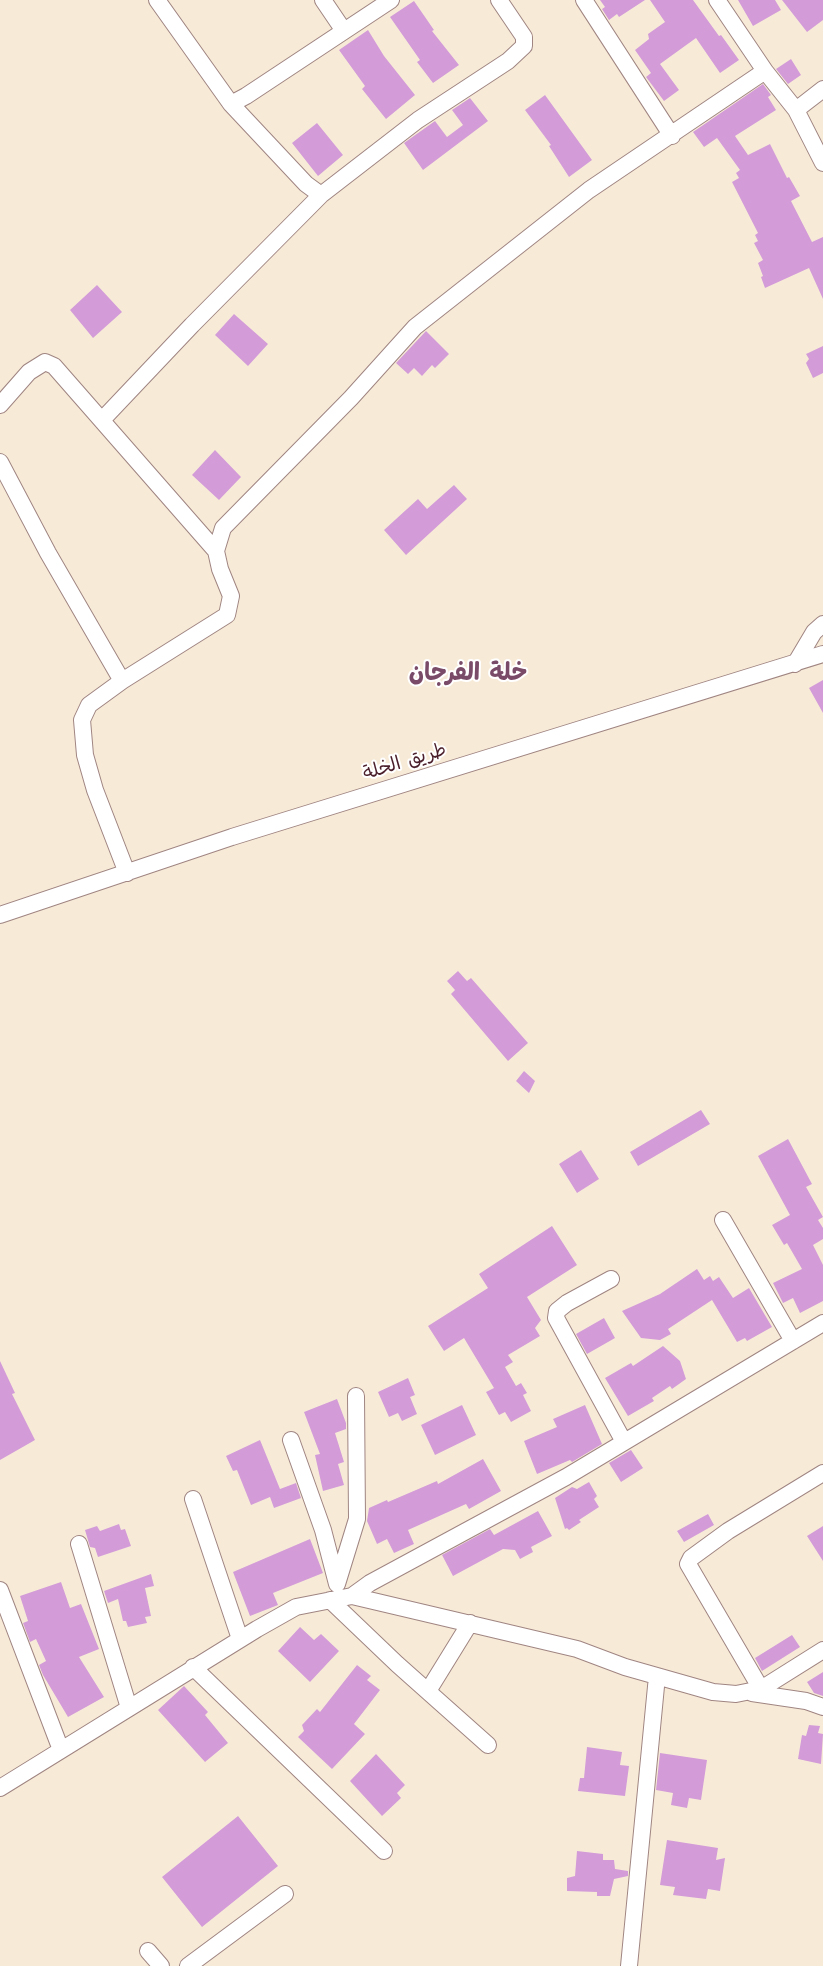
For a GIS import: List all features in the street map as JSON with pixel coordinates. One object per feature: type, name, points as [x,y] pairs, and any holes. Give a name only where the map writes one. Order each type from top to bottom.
[{"type":"street","points":[[157,0],[231,104],[306,184],[320,195]]},
{"type":"street","points":[[323,0],[344,31]]},
{"type":"street","points":[[231,104],[391,0]]},
{"type":"street","points":[[102,420],[320,195],[418,120],[508,61],[524,46],[524,37],[500,0]]},
{"type":"street","points":[[584,0],[672,136]]},
{"type":"street","points":[[717,0],[764,71],[796,110],[823,162]]},
{"type":"street","points":[[216,551],[223,528],[351,398],[414,327],[589,190],[672,136],[764,71]]},
{"type":"street","points":[[796,110],[823,89]]},
{"type":"street","points":[[0,405],[29,372],[44,362],[54,366],[216,551],[220,569],[232,596],[227,615],[122,681],[89,705],[82,720],[85,754],[127,873]]},
{"type":"street","points":[[0,462],[48,553],[122,681]]},
{"type":"street","points":[[796,664],[814,632],[823,624]]},
{"type":"street","name":"طريق الخلة","points":[[0,915],[251,832],[796,664],[823,654]]},
{"type":"street","points":[[723,1220],[793,1341]]},
{"type":"street","points":[[611,1279],[567,1303],[557,1312],[556,1318],[624,1442]]},
{"type":"street","points":[[0,1788],[193,1667],[296,1607],[340,1595],[370,1583],[566,1477],[823,1323]]},
{"type":"street","points":[[340,1595],[357,1519],[356,1396]]},
{"type":"street","points":[[291,1440],[324,1530],[340,1595],[428,1691],[488,1745]]},
{"type":"street","points":[[755,1690],[688,1564],[691,1558],[728,1531],[823,1473]]},
{"type":"street","points":[[193,1500],[240,1639]]},
{"type":"street","points":[[79,1544],[128,1708]]},
{"type":"street","points":[[0,1590],[61,1750]]},
{"type":"street","points":[[340,1595],[470,1623],[577,1649],[657,1676],[713,1692],[755,1690],[823,1707]]},
{"type":"street","points":[[428,1691],[470,1623]]},
{"type":"street","points":[[755,1690],[823,1650]]},
{"type":"street","points":[[193,1667],[384,1851]]},
{"type":"street","points":[[629,1966],[657,1676]]},
{"type":"street","points":[[188,1966],[285,1894]]},
{"type":"street","points":[[148,1951],[161,1966]]},
{"type":"building","points":[[600,0],[645,0],[619,17],[617,14],[609,20],[602,9],[605,7]]},
{"type":"building","points":[[650,0],[693,0],[739,60],[720,73],[696,38],[660,64],[679,90],[664,101],[646,77],[651,73],[635,50],[649,39],[648,34],[665,22]]},
{"type":"building","points":[[738,0],[775,0],[781,10],[753,26]]},
{"type":"building","points":[[782,0],[823,0],[823,20],[807,32]]},
{"type":"building","points":[[414,1],[434,30],[432,31],[459,65],[433,83],[417,62],[420,60],[390,17]]},
{"type":"building","points":[[368,30],[384,56],[415,95],[386,119],[362,89],[365,86],[339,50]]},
{"type":"building","points":[[791,59],[801,75],[788,84],[776,69]]},
{"type":"building","points":[[763,84],[771,95],[768,97],[776,110],[735,136],[748,155],[770,144],[787,178],[789,177],[800,196],[791,201],[812,242],[823,237],[823,299],[809,268],[765,288],[758,263],[763,260],[754,243],[758,241],[755,235],[758,233],[732,182],[739,178],[736,173],[740,170],[717,138],[704,147],[693,132]]},
{"type":"building","points":[[545,95],[592,160],[569,177],[549,146],[551,145],[525,110]]},
{"type":"building","points":[[470,98],[488,121],[423,170],[404,143],[435,121],[447,137],[463,125],[452,110]]},
{"type":"building","points":[[317,123],[343,155],[318,176],[292,143]]},
{"type":"building","points":[[97,285],[122,312],[93,338],[70,310]]},
{"type":"building","points":[[234,314],[268,344],[248,366],[215,335]]},
{"type":"building","points":[[426,331],[449,354],[435,368],[432,365],[422,376],[414,368],[408,374],[396,363]]},
{"type":"building","points":[[823,346],[823,373],[813,378],[806,363],[809,359],[806,354]]},
{"type":"building","points":[[215,450],[241,477],[219,500],[192,475]]},
{"type":"building","points":[[454,485],[467,499],[406,555],[384,530],[418,499],[427,509]]},
{"type":"building","points":[[823,680],[823,713],[809,688]]},
{"type":"building","points":[[458,971],[467,981],[471,978],[528,1043],[508,1061],[451,994],[455,990],[447,981]]},
{"type":"building","points":[[524,1071],[535,1081],[529,1093],[516,1081]]},
{"type":"building","points":[[701,1110],[710,1124],[638,1166],[630,1152]]},
{"type":"building","points":[[788,1139],[812,1184],[806,1187],[823,1217],[818,1220],[823,1228],[823,1239],[813,1245],[823,1265],[823,1301],[800,1313],[793,1298],[783,1303],[773,1283],[802,1269],[787,1243],[784,1245],[772,1225],[790,1215],[758,1156]]},
{"type":"building","points":[[581,1150],[599,1179],[577,1193],[559,1164]]},
{"type":"building","points":[[552,1226],[577,1265],[527,1297],[541,1320],[535,1328],[540,1336],[508,1355],[513,1362],[505,1367],[516,1386],[521,1383],[527,1393],[523,1395],[531,1411],[511,1422],[505,1412],[499,1415],[486,1392],[494,1388],[464,1338],[444,1351],[428,1326],[488,1288],[479,1274]]},
{"type":"building","points":[[697,1269],[704,1280],[710,1276],[713,1281],[719,1277],[733,1298],[749,1288],[772,1327],[747,1341],[745,1338],[737,1342],[712,1300],[668,1329],[671,1334],[660,1340],[641,1338],[622,1311],[660,1294]]},
{"type":"building","points":[[604,1318],[615,1338],[587,1354],[576,1334]]},
{"type":"building","points":[[663,1346],[680,1361],[686,1379],[672,1389],[670,1386],[652,1398],[654,1401],[628,1416],[605,1378],[631,1363],[633,1366]]},
{"type":"building","points":[[0,1361],[15,1393],[12,1394],[35,1440],[0,1460]]},
{"type":"building","points":[[408,1378],[415,1395],[410,1397],[417,1414],[402,1421],[398,1413],[389,1417],[378,1392]]},
{"type":"building","points":[[337,1399],[346,1423],[346,1429],[335,1433],[344,1462],[338,1464],[344,1485],[323,1491],[315,1455],[320,1454],[304,1412]]},
{"type":"building","points":[[462,1405],[476,1435],[435,1455],[421,1425]]},
{"type":"building","points":[[585,1405],[602,1444],[572,1462],[570,1460],[537,1474],[524,1441],[557,1427],[553,1419]]},
{"type":"building","points":[[260,1440],[280,1489],[296,1483],[301,1498],[274,1508],[270,1497],[251,1505],[237,1470],[233,1471],[226,1456]]},
{"type":"building","points":[[631,1450],[643,1468],[621,1482],[609,1463]]},
{"type":"building","points":[[483,1459],[501,1491],[469,1509],[466,1504],[408,1530],[414,1544],[394,1553],[387,1539],[377,1544],[367,1521],[369,1508],[437,1481],[438,1484]]},
{"type":"building","points":[[589,1482],[597,1496],[594,1499],[599,1507],[579,1520],[581,1522],[569,1530],[565,1529],[555,1498],[572,1487],[577,1489]]},
{"type":"building","points":[[538,1511],[552,1536],[531,1547],[533,1552],[520,1559],[515,1550],[503,1549],[453,1576],[442,1555],[490,1529],[494,1535]]},
{"type":"building","points":[[708,1514],[714,1525],[684,1542],[677,1531]]},
{"type":"building","points":[[119,1524],[121,1530],[125,1529],[131,1546],[98,1557],[95,1548],[90,1547],[85,1530],[97,1526],[100,1531]]},
{"type":"building","points":[[823,1526],[823,1561],[807,1536]]},
{"type":"building","points":[[310,1539],[323,1573],[273,1593],[278,1605],[250,1616],[233,1572]]},
{"type":"building","points":[[151,1574],[154,1586],[145,1588],[151,1616],[145,1617],[147,1623],[128,1627],[126,1621],[123,1621],[118,1599],[108,1603],[104,1591]]},
{"type":"building","points":[[61,1582],[70,1608],[81,1604],[99,1649],[79,1657],[104,1697],[68,1717],[39,1665],[46,1661],[36,1639],[30,1642],[23,1623],[28,1621],[20,1596]]},
{"type":"building","points":[[300,1627],[314,1640],[321,1634],[339,1651],[310,1682],[278,1651]]},
{"type":"building","points":[[792,1635],[800,1647],[762,1671],[755,1658]]},
{"type":"building","points":[[357,1665],[371,1676],[367,1680],[380,1690],[354,1724],[365,1734],[332,1769],[298,1737],[304,1731],[302,1725],[317,1709],[320,1712]]},
{"type":"building","points":[[823,1672],[823,1696],[814,1693],[807,1682]]},
{"type":"building","points":[[184,1686],[208,1712],[205,1715],[228,1743],[205,1762],[158,1710]]},
{"type":"building","points":[[809,1725],[820,1726],[818,1733],[823,1734],[821,1764],[798,1759],[802,1735],[806,1736]]},
{"type":"building","points":[[587,1747],[622,1752],[620,1765],[629,1766],[625,1796],[578,1791],[580,1778],[584,1778]]},
{"type":"building","points":[[660,1753],[707,1760],[701,1800],[689,1798],[687,1808],[671,1805],[673,1793],[656,1790]]},
{"type":"building","points":[[376,1754],[405,1785],[397,1793],[401,1798],[382,1816],[350,1781]]},
{"type":"building","points":[[238,1816],[278,1866],[202,1927],[162,1877]]},
{"type":"building","points":[[667,1840],[718,1848],[716,1860],[725,1858],[720,1891],[708,1889],[706,1899],[673,1895],[675,1887],[660,1885]]},
{"type":"building","points":[[577,1851],[603,1854],[603,1860],[614,1860],[615,1869],[628,1871],[628,1876],[614,1879],[610,1896],[597,1896],[597,1892],[567,1891],[567,1878],[575,1876]]},
{"type":"district","name":"خلة الفرجان","points":[[468,675]]}]
